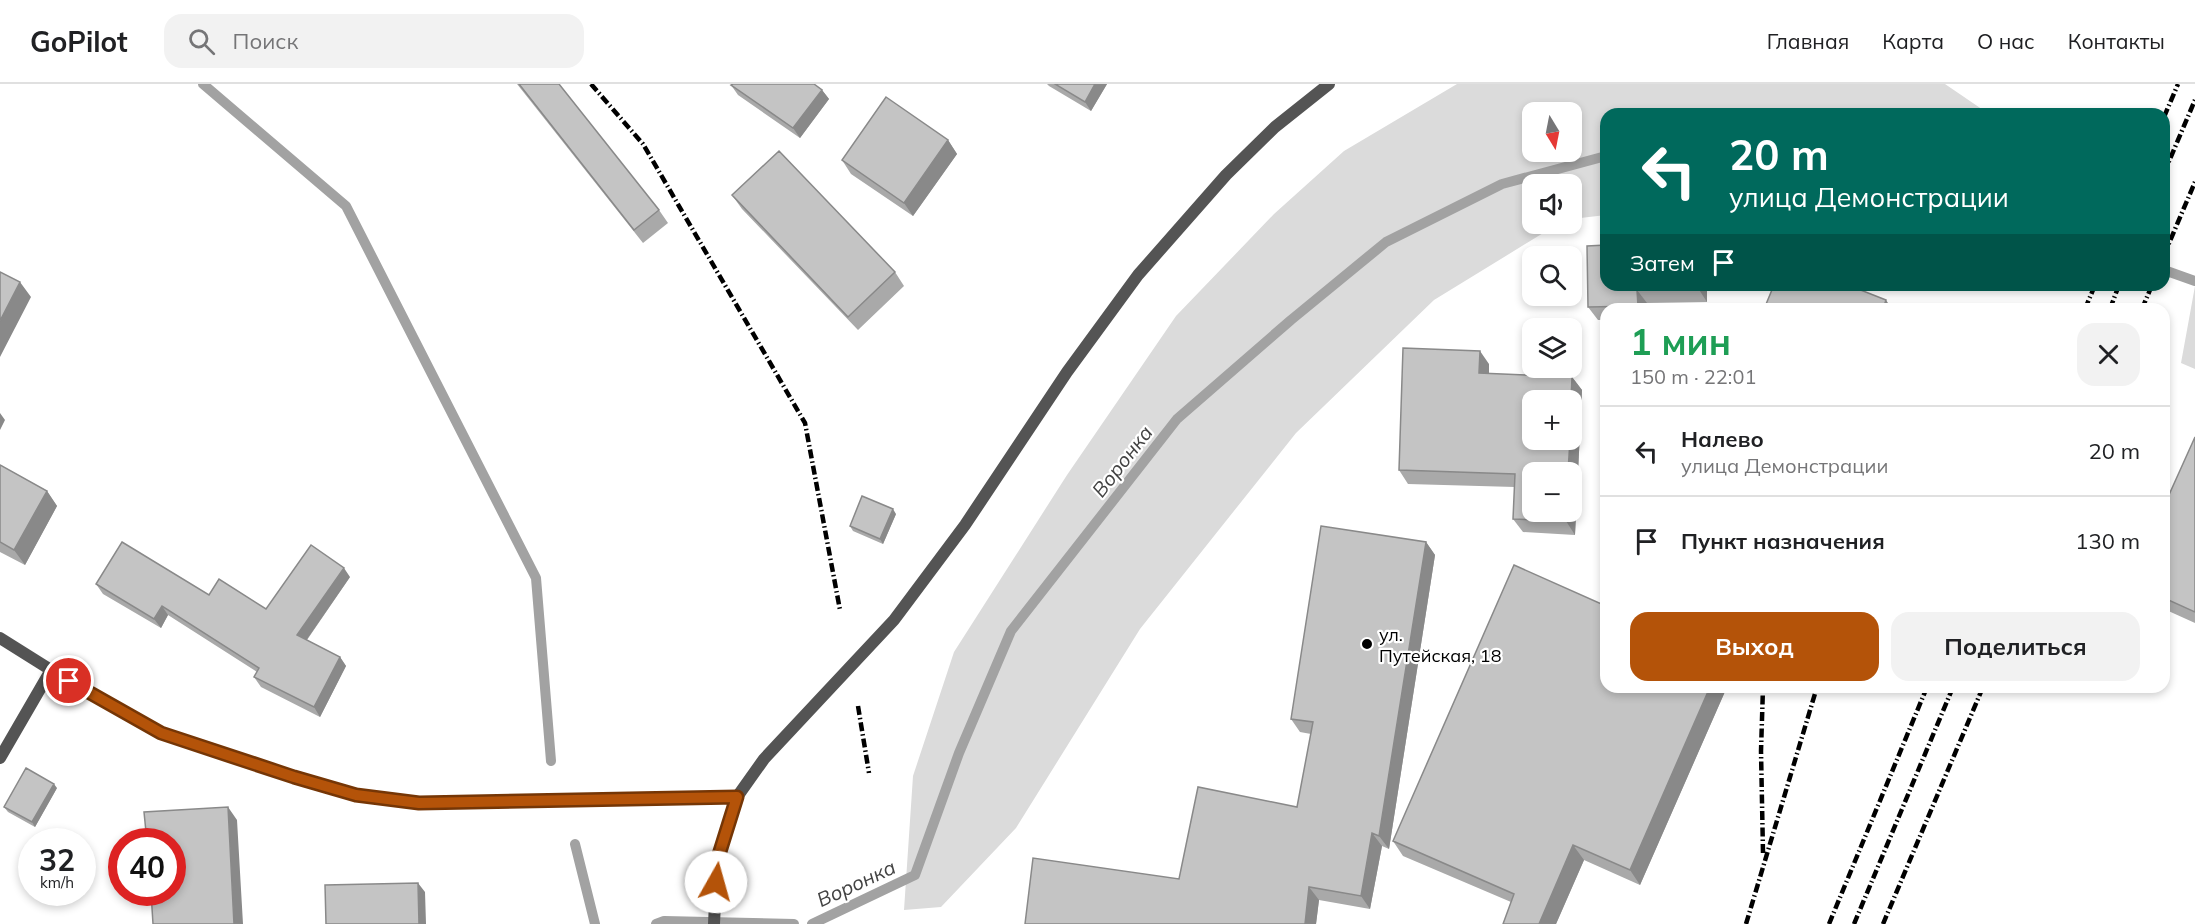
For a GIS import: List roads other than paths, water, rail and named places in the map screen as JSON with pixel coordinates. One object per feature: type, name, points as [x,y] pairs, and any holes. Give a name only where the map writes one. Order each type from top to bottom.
[{"type":"street","points":[[714,924],[717,861],[737,797],[764,759],[894,620],[965,525],[1067,372],[1138,275],[1226,175],[1275,127],[1329,84]]},
{"type":"street","points":[[0,639],[161,733],[356,795],[419,803],[737,797]]},
{"type":"street","points":[[0,758],[51,670]]},
{"type":"waterway","points":[[203,84],[346,206],[536,578],[551,761]]},
{"type":"waterway","name":"Воронка","points":[[812,924],[915,875],[959,753],[1011,631],[1177,419],[1291,320],[1386,242],[1502,184],[1600,158]]},
{"type":"waterway","name":"Воронка","points":[[2170,272],[2195,281]]},
{"type":"waterway","points":[[575,844],[595,924]]},
{"type":"waterway","name":"Воронка","points":[[656,924],[664,921],[794,924]]},
{"type":"railway","points":[[591,84],[643,144],[805,423],[840,610]]},
{"type":"railway","points":[[2168,108],[2178,84]]},
{"type":"railway","points":[[2170,159],[2195,100]]},
{"type":"railway","points":[[2170,241],[2195,182]]},
{"type":"railway","points":[[2088,303],[2092,291]]},
{"type":"railway","points":[[2112,303],[2117,291]]},
{"type":"railway","points":[[2144,303],[2150,291]]},
{"type":"railway","points":[[1763,693],[1761,751],[1763,853]]},
{"type":"railway","points":[[1746,924],[1815,693]]},
{"type":"railway","points":[[1829,924],[1925,693]]},
{"type":"railway","points":[[1854,924],[1950,693]]},
{"type":"railway","points":[[1883,924],[1980,693]]},
{"type":"railway","points":[[858,706],[869,773]]},
{"type":"place","name":"ул. Путейская, 18","points":[[1367,644]]}]
